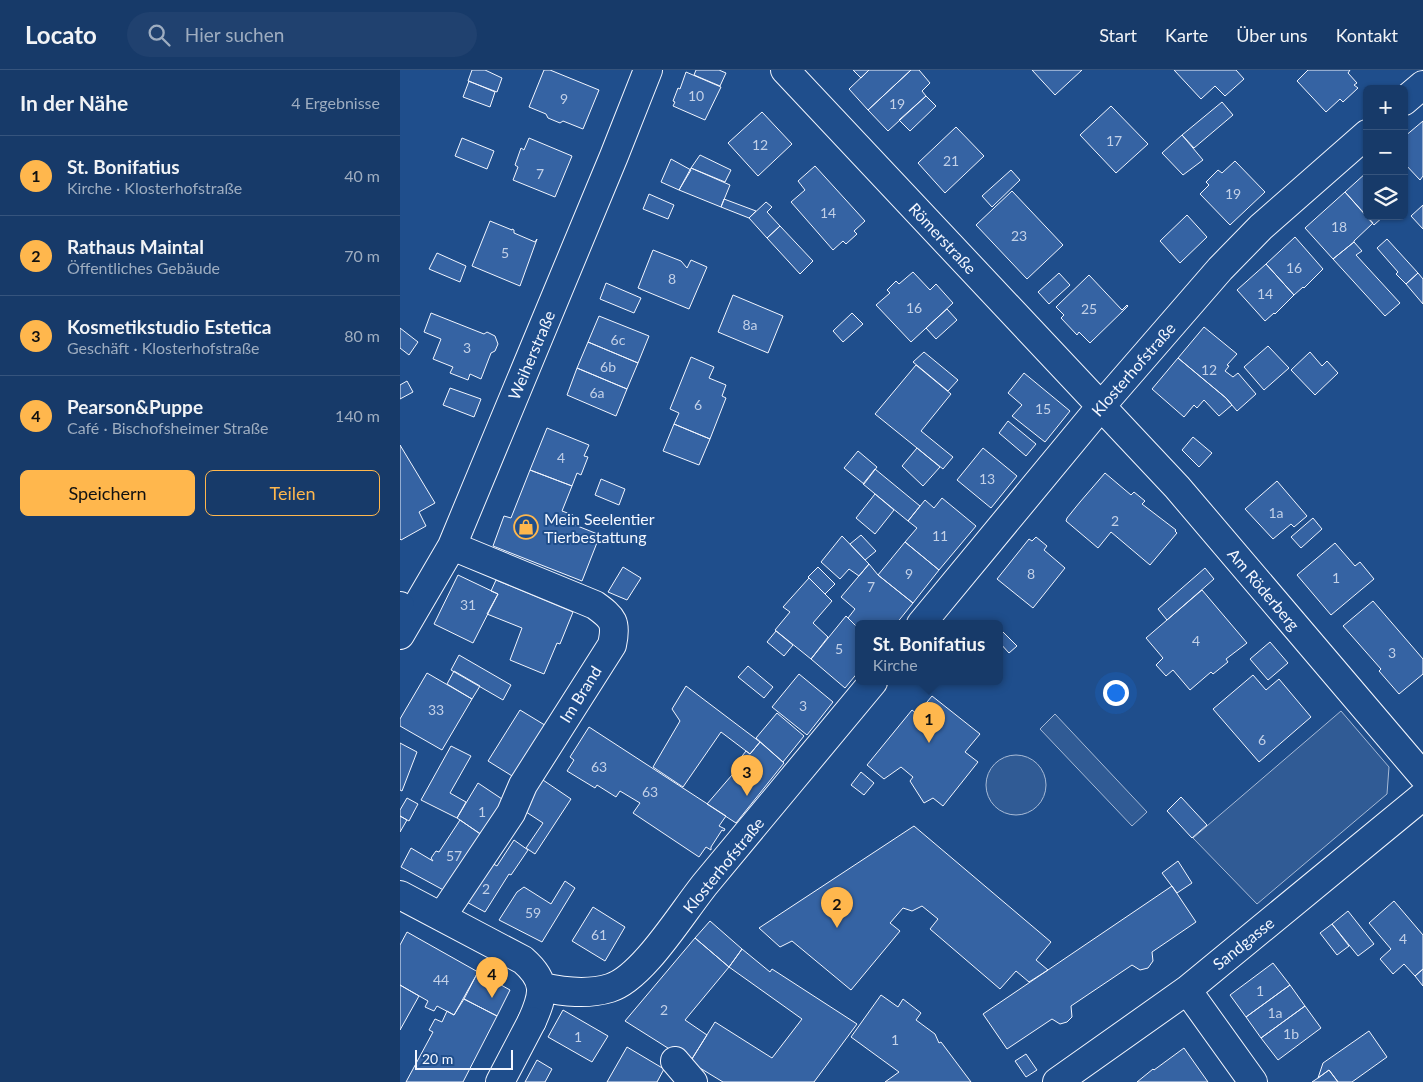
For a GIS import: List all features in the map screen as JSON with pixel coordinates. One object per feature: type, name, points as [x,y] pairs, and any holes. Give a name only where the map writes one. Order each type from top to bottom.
[{"type":"street","name":"Weiherstraße","points":[[400,634],[452,546],[648,70]]},
{"type":"street","name":"Römerstraße","points":[[786,70],[1102,405]]},
{"type":"street","points":[[1408,98],[1423,85]]},
{"type":"street","name":"Klosterhofstraße","points":[[924,620],[1102,405],[1220,269],[1261,227],[1363,138]]},
{"type":"street","name":"Am Röderberg","points":[[1102,405],[1177,487],[1423,776]]},
{"type":"street","name":"Im Brand","points":[[442,916],[510,813],[523,785],[612,645],[615,633],[614,624],[610,616],[595,605],[452,546]]},
{"type":"street","points":[[400,606],[400,634]]},
{"type":"street","name":"Klosterhofstraße","points":[[542,986],[567,992],[588,992],[610,988],[629,977],[647,960],[705,885],[871,685]]},
{"type":"street","name":"Sandgasse","points":[[1057,1082],[1187,990],[1423,796]]},
{"type":"street","points":[[400,895],[523,960],[536,972],[542,986],[540,1004],[500,1082]]},
{"type":"street","points":[[1187,990],[1253,1082]]},
{"type":"street","points":[[675,1061],[693,1082]]},
{"type":"shaded area","points":[[1341,711],[1389,767],[1387,794],[1257,904],[1193,838]]},
{"type":"shaded area","points":[[1055,714],[1147,812],[1132,826],[1040,729]]},
{"type":"shaded area","points":[[1016,755],[1028,757],[1041,768],[1046,785],[1044,797],[1033,810],[1016,815],[1004,813],[991,802],[986,785],[988,773],[999,760]]},
{"type":"building","points":[[472,70],[485,70],[502,78],[497,92],[468,81]]},
{"type":"building","points":[[544,70],[550,70],[599,90],[583,129],[563,121],[560,123],[548,118],[546,114],[529,107]]},
{"type":"building","points":[[696,70],[719,70],[726,73],[720,86],[694,75]]},
{"type":"building","points":[[853,70],[869,70],[861,78]]},
{"type":"building","points":[[869,70],[911,70],[868,110],[849,89]]},
{"type":"building","points":[[911,70],[919,70],[930,83],[922,91],[926,96],[888,131],[868,110]]},
{"type":"building","points":[[1032,70],[1082,70],[1055,95]]},
{"type":"building","points":[[1174,70],[1236,70],[1244,79],[1225,96],[1215,86],[1201,99]]},
{"type":"building","points":[[1308,70],[1350,70],[1348,73],[1357,83],[1354,85],[1358,88],[1343,102],[1340,99],[1326,112],[1297,81]]},
{"type":"building","points":[[686,72],[721,87],[705,120],[673,106],[675,102],[673,101]]},
{"type":"building","points":[[469,81],[495,92],[490,107],[463,97]]},
{"type":"building","points":[[926,96],[936,106],[910,131],[899,120]]},
{"type":"building","points":[[1222,102],[1233,115],[1194,148],[1182,135]]},
{"type":"building","points":[[1111,106],[1148,144],[1116,173],[1080,135]]},
{"type":"building","points":[[762,112],[792,144],[758,176],[728,143]]},
{"type":"building","points":[[1423,121],[1423,176],[1420,180],[1408,167],[1408,134]]},
{"type":"building","points":[[956,127],[984,156],[945,193],[918,163]]},
{"type":"building","points":[[1182,135],[1203,160],[1183,175],[1162,153]]},
{"type":"building","points":[[462,138],[494,151],[487,169],[455,156]]},
{"type":"building","points":[[529,138],[572,156],[555,197],[513,180],[518,167],[515,165],[521,148],[524,150]]},
{"type":"building","points":[[700,155],[731,170],[725,182],[691,168]]},
{"type":"building","points":[[671,159],[691,170],[679,190],[661,182]]},
{"type":"building","points":[[1235,161],[1265,192],[1230,225],[1200,194],[1209,185],[1206,182],[1218,170],[1222,173]]},
{"type":"building","points":[[815,166],[865,221],[854,231],[857,234],[846,244],[843,241],[833,250],[791,202],[805,190],[798,181]]},
{"type":"building","points":[[691,168],[730,185],[721,207],[679,190]]},
{"type":"building","points":[[1011,170],[1020,180],[992,207],[982,196]]},
{"type":"building","points":[[1363,176],[1363,212],[1345,192]]},
{"type":"building","points":[[1012,191],[1063,245],[1027,279],[976,225]]},
{"type":"building","points":[[1345,192],[1363,212],[1363,220],[1370,220],[1373,223],[1333,259],[1305,228]]},
{"type":"building","points":[[649,194],[674,205],[668,219],[643,209]]},
{"type":"building","points":[[724,199],[756,211],[749,218],[721,207]]},
{"type":"building","points":[[766,202],[772,207],[767,212],[780,226],[767,238],[749,218]]},
{"type":"building","points":[[1423,205],[1423,229],[1411,216]]},
{"type":"building","points":[[1187,215],[1207,237],[1180,263],[1160,241]]},
{"type":"building","points":[[1370,220],[1380,220],[1374,225]]},
{"type":"building","points":[[490,221],[512,229],[514,233],[535,242],[537,239],[520,286],[472,266]]},
{"type":"building","points":[[780,226],[813,261],[800,274],[767,238]]},
{"type":"building","points":[[1295,237],[1323,269],[1294,295],[1266,264]]},
{"type":"building","points":[[1387,239],[1418,273],[1406,284],[1396,274],[1398,272],[1377,248]]},
{"type":"building","points":[[1354,242],[1362,251],[1356,255],[1400,303],[1385,316],[1333,259]]},
{"type":"building","points":[[653,250],[681,261],[687,268],[691,260],[707,267],[689,309],[638,288]]},
{"type":"building","points":[[437,253],[466,266],[460,282],[429,269]]},
{"type":"building","points":[[1266,264],[1294,295],[1265,321],[1237,290]]},
{"type":"building","points":[[913,272],[930,290],[936,284],[953,303],[911,342],[876,305],[890,293],[887,290],[896,281],[899,284]]},
{"type":"building","points":[[1059,273],[1070,285],[1049,304],[1038,292]]},
{"type":"building","points":[[1418,273],[1423,279],[1423,304],[1406,284]]},
{"type":"building","points":[[1089,275],[1122,310],[1128,306],[1090,343],[1079,332],[1077,335],[1061,318],[1064,315],[1056,307]]},
{"type":"building","points":[[606,283],[641,298],[634,313],[600,299]]},
{"type":"building","points":[[733,295],[783,316],[768,353],[718,332]]},
{"type":"building","points":[[947,309],[957,320],[936,339],[926,328]]},
{"type":"building","points":[[431,313],[484,334],[487,332],[495,336],[498,344],[495,351],[491,353],[481,379],[470,374],[468,380],[450,373],[453,367],[433,359],[441,339],[424,332]]},
{"type":"building","points":[[852,313],[863,324],[843,342],[833,331]]},
{"type":"building","points":[[599,316],[649,336],[638,363],[588,342]]},
{"type":"building","points":[[1204,327],[1237,354],[1227,365],[1229,366],[1225,371],[1233,377],[1238,373],[1256,394],[1237,411],[1226,398],[1178,358]]},
{"type":"building","points":[[400,328],[418,342],[409,355],[400,348]]},
{"type":"building","points":[[588,342],[638,363],[627,389],[577,368]]},
{"type":"building","points":[[1268,346],[1289,368],[1264,390],[1244,367]]},
{"type":"building","points":[[924,352],[958,380],[948,391],[913,362]]},
{"type":"building","points":[[1310,352],[1322,366],[1327,361],[1338,373],[1315,395],[1291,370]]},
{"type":"building","points":[[691,357],[714,367],[709,378],[726,385],[722,396],[726,398],[710,439],[674,424],[679,413],[670,409]]},
{"type":"building","points":[[1178,358],[1232,405],[1219,416],[1204,400],[1197,408],[1194,405],[1184,417],[1152,389]]},
{"type":"building","points":[[916,365],[951,394],[921,431],[953,457],[943,469],[875,414]]},
{"type":"building","points":[[577,368],[627,389],[616,416],[567,395]]},
{"type":"building","points":[[1024,373],[1070,411],[1045,442],[1012,416],[1022,405],[1008,393]]},
{"type":"building","points":[[407,381],[413,392],[400,399],[400,385]]},
{"type":"building","points":[[450,388],[481,399],[474,417],[443,405]]},
{"type":"building","points":[[1008,421],[1036,444],[1026,456],[999,433]]},
{"type":"building","points":[[674,424],[710,439],[699,465],[663,451]]},
{"type":"building","points":[[547,428],[589,445],[584,456],[588,457],[581,475],[577,473],[572,486],[530,470]]},
{"type":"building","points":[[1193,437],[1212,453],[1199,467],[1182,450]]},
{"type":"building","points":[[400,445],[435,503],[419,512],[426,526],[401,540],[400,539]]},
{"type":"building","points":[[917,448],[940,467],[923,486],[902,466]]},
{"type":"building","points":[[983,448],[1017,476],[991,508],[957,480]]},
{"type":"building","points":[[858,451],[877,467],[864,484],[844,468]]},
{"type":"building","points":[[875,469],[920,506],[908,521],[863,484]]},
{"type":"building","points":[[530,470],[572,486],[562,511],[573,515],[570,523],[600,535],[582,581],[493,546],[504,516],[511,518]]},
{"type":"building","points":[[1105,473],[1131,495],[1134,492],[1145,501],[1142,504],[1176,530],[1177,533],[1150,565],[1111,532],[1098,548],[1066,521]]},
{"type":"building","points":[[601,479],[625,489],[619,505],[595,495]]},
{"type":"building","points":[[1277,481],[1307,516],[1294,527],[1291,524],[1273,539],[1245,509]]},
{"type":"building","points":[[875,494],[894,510],[875,534],[856,518]]},
{"type":"building","points":[[942,498],[976,526],[939,570],[905,542],[917,528],[908,521],[925,500],[934,508]]},
{"type":"building","points":[[1313,518],[1322,529],[1301,548],[1291,537]]},
{"type":"building","points":[[861,535],[876,551],[865,560],[850,544]]},
{"type":"building","points":[[842,536],[869,564],[859,576],[849,569],[840,579],[821,562]]},
{"type":"building","points":[[1036,537],[1047,546],[1044,550],[1065,568],[1033,608],[997,579],[1029,539],[1032,541]]},
{"type":"building","points":[[905,542],[939,570],[913,603],[878,575]]},
{"type":"building","points":[[1335,543],[1355,566],[1360,562],[1374,579],[1331,615],[1297,575]]},
{"type":"building","points":[[869,564],[878,575],[913,603],[899,620],[855,620],[855,625],[848,618],[855,609],[841,597]]},
{"type":"building","points":[[623,567],[641,578],[627,600],[608,592]]},
{"type":"building","points":[[818,567],[835,584],[825,594],[808,577]]},
{"type":"building","points":[[1205,568],[1214,579],[1167,620],[1158,609]]},
{"type":"building","points":[[458,575],[498,594],[473,643],[434,624]]},
{"type":"building","points":[[809,578],[832,601],[813,623],[828,637],[811,659],[775,630],[790,612],[783,607]]},
{"type":"building","points":[[496,580],[573,612],[560,644],[557,643],[544,674],[510,660],[522,628],[487,614],[498,594],[491,591]]},
{"type":"building","points":[[1202,590],[1247,643],[1226,659],[1228,662],[1213,674],[1211,672],[1190,690],[1173,670],[1166,676],[1156,665],[1163,658],[1146,638]]},
{"type":"building","points":[[1373,601],[1423,659],[1423,674],[1399,694],[1379,671],[1381,669],[1343,626]]},
{"type":"building","points":[[846,616],[855,625],[855,676],[845,688],[811,659]]},
{"type":"building","points":[[776,631],[793,645],[784,656],[767,642]]},
{"type":"building","points":[[1003,632],[1017,646],[1009,653],[1003,646]]},
{"type":"building","points":[[1270,642],[1288,663],[1268,680],[1250,659]]},
{"type":"building","points":[[459,655],[511,685],[503,700],[451,670]]},
{"type":"building","points":[[748,666],[773,687],[764,698],[738,677]]},
{"type":"building","points":[[454,671],[480,686],[472,699],[447,684]]},
{"type":"building","points":[[427,673],[472,699],[442,750],[400,726],[400,719]]},
{"type":"building","points":[[799,674],[833,702],[807,735],[772,707]]},
{"type":"building","points":[[1253,675],[1266,690],[1279,679],[1311,717],[1259,762],[1213,709]]},
{"type":"building","points":[[686,686],[760,742],[750,754],[721,732],[683,787],[653,767],[680,721],[672,709]]},
{"type":"building","points":[[932,696],[980,734],[965,752],[978,762],[943,806],[933,798],[924,803],[910,781],[913,777],[901,767],[884,779],[867,765],[912,710],[917,714]]},
{"type":"building","points":[[520,710],[548,727],[517,779],[488,761]]},
{"type":"building","points":[[777,713],[804,736],[783,762],[756,738]]},
{"type":"building","points":[[589,727],[726,816],[719,826],[725,829],[724,831],[722,830],[711,850],[706,847],[699,857],[633,813],[640,803],[620,791],[616,797],[597,785],[595,788],[567,771],[574,760],[570,757]]},
{"type":"building","points":[[760,742],[784,763],[736,823],[707,804],[738,768],[735,765],[746,751],[750,754]]},
{"type":"building","points":[[400,743],[417,752],[402,791],[400,790]]},
{"type":"building","points":[[451,746],[471,756],[450,793],[466,802],[457,818],[421,800]]},
{"type":"building","points":[[861,772],[874,783],[864,795],[851,785]]},
{"type":"building","points":[[540,778],[571,799],[535,854],[526,848],[543,823],[520,808]]},
{"type":"building","points":[[478,783],[508,803],[485,837],[457,818]]},
{"type":"building","points":[[1181,797],[1207,825],[1192,838],[1167,811]]},
{"type":"building","points":[[407,798],[418,804],[409,821],[400,816],[400,810]]},
{"type":"building","points":[[400,816],[407,820],[400,832]]},
{"type":"building","points":[[460,820],[486,838],[449,893],[401,867],[411,848],[433,861],[431,858],[436,851],[439,852]]},
{"type":"building","points":[[914,826],[1051,942],[1036,960],[1048,970],[1029,982],[1016,971],[1000,989],[930,929],[938,919],[922,906],[912,911],[903,908],[890,923],[900,931],[851,990],[792,941],[780,947],[759,928]]},
{"type":"building","points":[[514,840],[528,850],[511,875],[509,874],[485,912],[463,900],[488,861],[497,866]]},
{"type":"building","points":[[1178,861],[1192,883],[1177,893],[1162,873]]},
{"type":"building","points":[[565,881],[575,888],[542,942],[499,920],[517,892],[524,887],[551,904]]},
{"type":"building","points":[[1172,886],[1196,922],[1152,952],[1153,961],[1148,968],[1140,970],[1132,965],[1071,1006],[1072,1017],[1067,1022],[1060,1024],[1052,1019],[1007,1049],[983,1014]]},
{"type":"building","points":[[1394,901],[1423,935],[1423,969],[1415,976],[1404,964],[1393,974],[1380,959],[1391,949],[1369,923]]},
{"type":"building","points":[[593,907],[625,927],[605,961],[572,941]]},
{"type":"building","points":[[1348,911],[1374,944],[1358,956],[1332,924]]},
{"type":"building","points":[[710,921],[742,949],[729,967],[695,938]]},
{"type":"building","points":[[1332,924],[1349,946],[1337,955],[1320,933]]},
{"type":"building","points":[[407,932],[478,972],[454,1015],[437,1006],[434,1011],[425,1007],[428,1001],[400,985],[400,945]]},
{"type":"building","points":[[695,938],[729,967],[685,1020],[707,1035],[690,1062],[625,1021]]},
{"type":"building","points":[[742,949],[770,972],[772,969],[857,1024],[814,1082],[723,1082],[690,1062],[715,1022],[772,1058],[802,1019],[729,967]]},
{"type":"building","points":[[1273,963],[1290,985],[1246,1017],[1230,995]]},
{"type":"building","points":[[1423,969],[1423,986],[1415,976]]},
{"type":"building","points":[[478,972],[510,990],[497,1016],[464,999]]},
{"type":"building","points":[[400,985],[419,996],[400,1030]]},
{"type":"building","points":[[1290,985],[1305,1006],[1261,1038],[1246,1017]]},
{"type":"building","points":[[881,995],[898,1007],[903,999],[921,1013],[916,1020],[935,1034],[939,1043],[941,1042],[971,1082],[885,1082],[899,1072],[851,1037]]},
{"type":"building","points":[[464,999],[497,1016],[463,1082],[406,1082],[433,1032],[429,1030],[435,1019],[442,1022],[447,1011],[454,1015]]},
{"type":"building","points":[[1305,1006],[1321,1028],[1278,1060],[1261,1038]]},
{"type":"building","points":[[563,1010],[608,1036],[592,1062],[548,1037]]},
{"type":"building","points":[[1369,1031],[1387,1057],[1352,1082],[1338,1082],[1329,1070],[1318,1078],[1323,1063]]},
{"type":"building","points":[[627,1047],[664,1069],[657,1082],[607,1082]]},
{"type":"building","points":[[1184,1048],[1208,1082],[1137,1082],[1153,1069]]},
{"type":"building","points":[[1026,1054],[1037,1070],[1026,1077],[1015,1061]]},
{"type":"building","points":[[537,1060],[552,1069],[545,1082],[525,1082]]},
{"type":"building","points":[[1329,1070],[1338,1082],[1312,1082],[1318,1078]]},
{"type":"place","name":"Mein Seelentier Tierbestattung","points":[[526,527]]},
{"type":"place","name":"St. Bonifatius","points":[[929,743]]},
{"type":"place","name":"Kosmetikstudio Estetica","points":[[747,796]]},
{"type":"place","name":"Rathaus Maintal","points":[[837,928]]},
{"type":"place","name":"Pearson&Puppe","points":[[492,998]]}]
